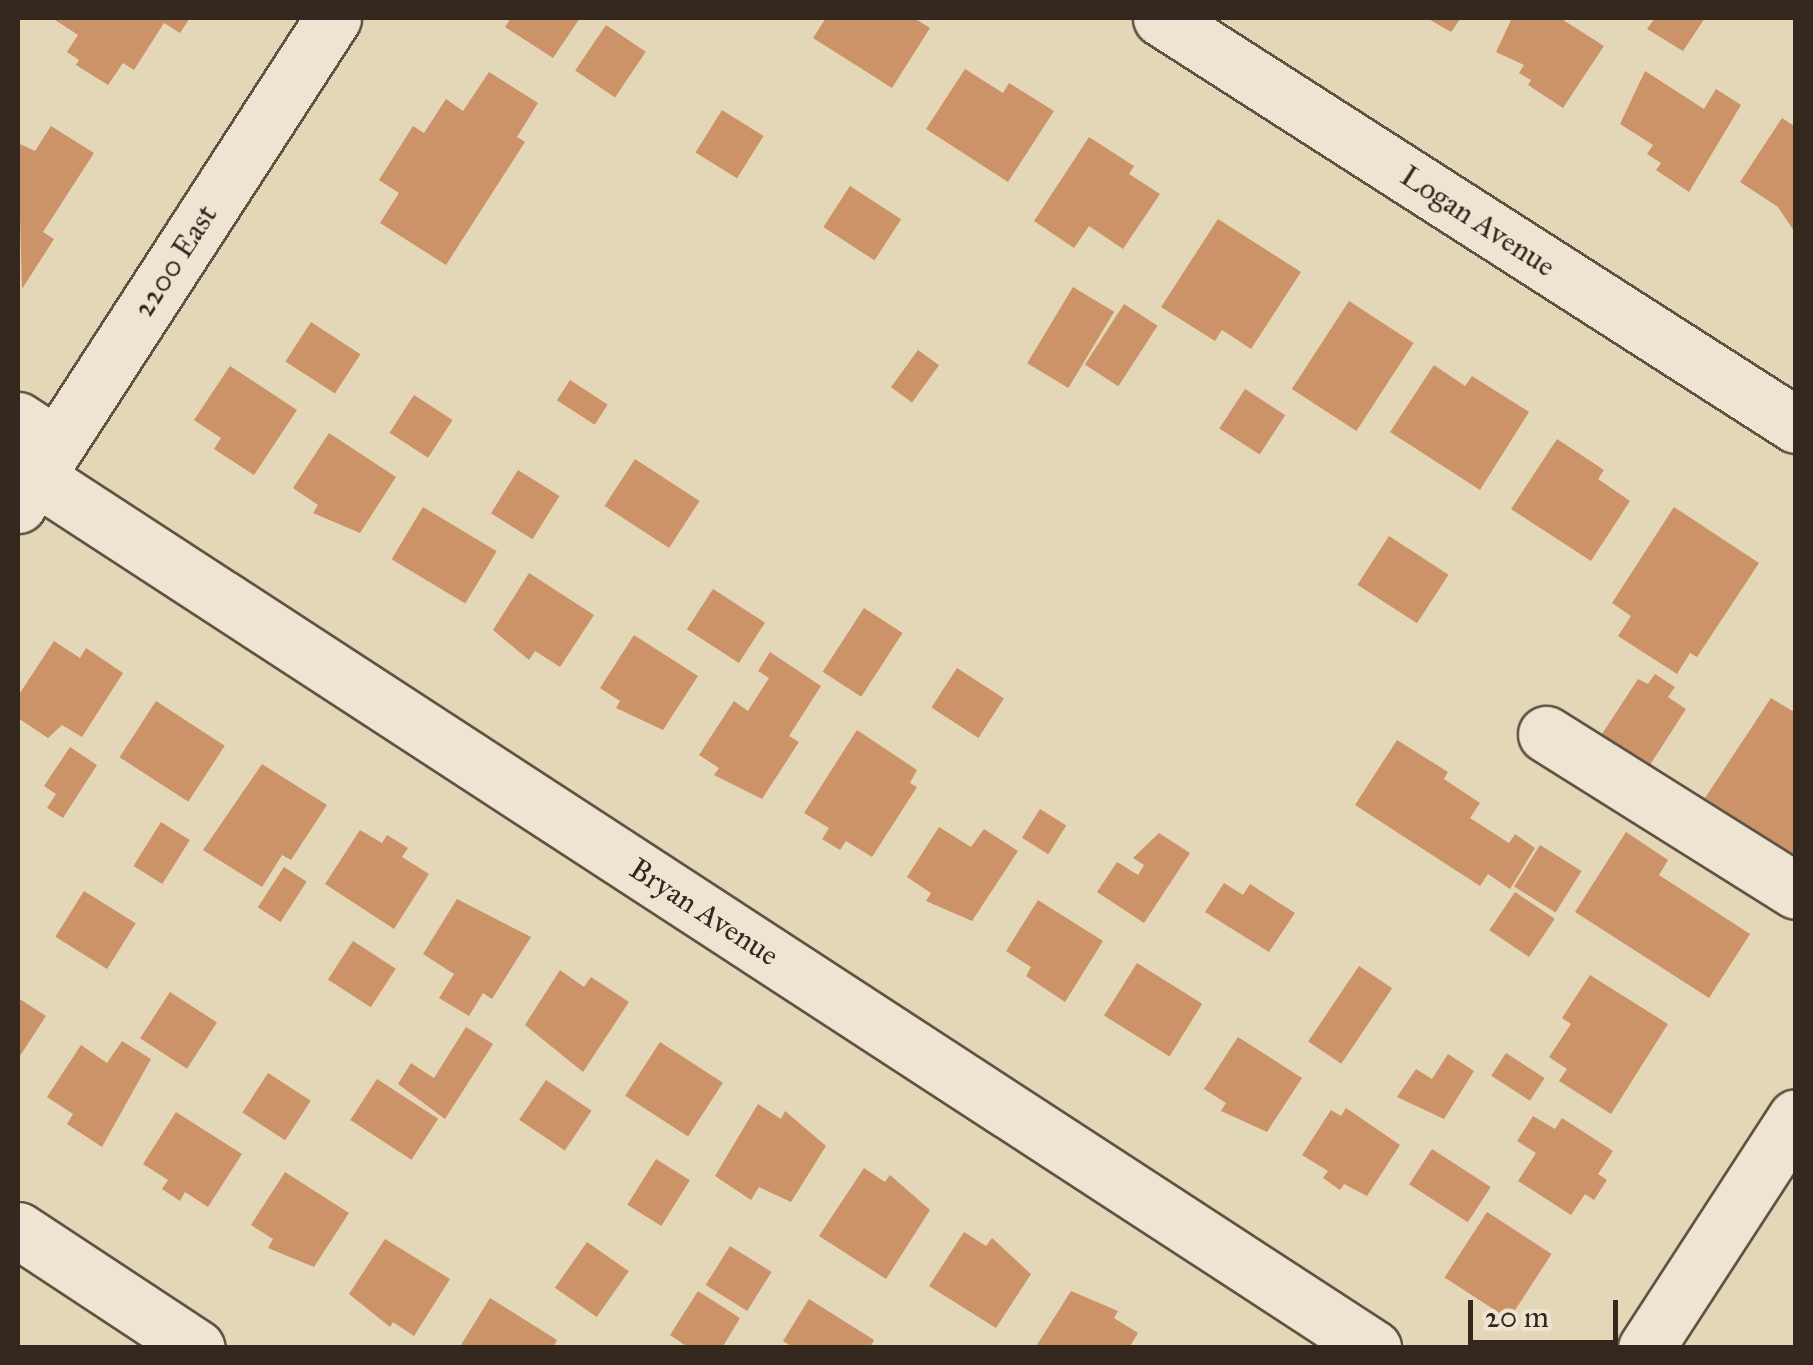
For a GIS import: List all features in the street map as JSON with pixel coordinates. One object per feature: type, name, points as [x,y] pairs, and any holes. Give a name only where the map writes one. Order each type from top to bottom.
[{"type":"street","name":"2200 East","points":[[32,462],[333,18]]},
{"type":"street","name":"Logan Avenue","points":[[1161,18],[1796,425]]},
{"type":"street","name":"Bryan Avenue","points":[[32,462],[1373,1348]]},
{"type":"street","points":[[1546,734],[1796,892]]},
{"type":"street","points":[[1646,1348],[1796,1117]]},
{"type":"street","points":[[18,1230],[197,1348]]},
{"type":"building","points":[[52,18],[190,18],[180,33],[164,23],[134,70],[123,63],[108,85],[76,65],[79,60],[67,52],[78,35]]},
{"type":"building","points":[[511,18],[580,18],[553,58],[505,27]]},
{"type":"building","points":[[826,18],[914,18],[930,28],[892,88],[813,38]]},
{"type":"building","points":[[1427,18],[1461,18],[1451,32]]},
{"type":"building","points":[[1512,18],[1560,18],[1604,46],[1563,108],[1528,85],[1531,80],[1519,73],[1524,65],[1496,52]]},
{"type":"building","points":[[1655,18],[1705,18],[1683,51],[1647,29]]},
{"type":"building","points":[[606,25],[646,52],[615,97],[575,71]]},
{"type":"building","points":[[965,69],[1003,93],[1009,83],[1054,111],[1008,182],[926,129]]},
{"type":"building","points":[[1645,71],[1704,109],[1716,89],[1741,105],[1689,192],[1656,170],[1661,163],[1647,154],[1653,145],[1620,124]]},
{"type":"building","points":[[489,72],[538,103],[517,137],[525,142],[446,265],[380,223],[399,193],[379,180],[413,126],[424,133],[446,99],[463,111]]},
{"type":"building","points":[[722,110],[764,136],[737,178],[696,152]]},
{"type":"building","points":[[1782,118],[1796,127],[1796,234],[1778,207],[1740,182]]},
{"type":"building","points":[[51,126],[94,153],[43,232],[54,239],[22,289],[18,143],[35,151]]},
{"type":"building","points":[[1089,137],[1134,166],[1129,174],[1160,194],[1123,249],[1089,226],[1074,248],[1034,221]]},
{"type":"building","points":[[850,186],[901,219],[874,260],[823,227]]},
{"type":"building","points":[[1218,219],[1301,272],[1251,349],[1222,330],[1215,341],[1161,307]]},
{"type":"building","points":[[1073,287],[1114,312],[1068,388],[1027,363]]},
{"type":"building","points":[[1349,301],[1414,343],[1356,431],[1292,389]]},
{"type":"building","points":[[1124,304],[1158,326],[1118,386],[1085,364]]},
{"type":"building","points":[[311,322],[360,354],[335,394],[285,361]]},
{"type":"building","points":[[918,350],[939,365],[912,402],[891,387]]},
{"type":"building","points":[[1434,365],[1465,386],[1472,376],[1529,412],[1480,490],[1390,432]]},
{"type":"building","points":[[230,366],[297,410],[254,475],[214,449],[221,438],[194,420]]},
{"type":"building","points":[[570,380],[608,405],[595,425],[557,400]]},
{"type":"building","points":[[1245,389],[1285,415],[1260,455],[1219,428]]},
{"type":"building","points":[[414,395],[453,420],[428,458],[389,433]]},
{"type":"building","points":[[329,433],[396,477],[360,533],[313,513],[318,505],[293,488]]},
{"type":"building","points":[[1557,439],[1604,470],[1598,479],[1630,501],[1591,561],[1511,509]]},
{"type":"building","points":[[635,459],[700,501],[669,548],[605,506]]},
{"type":"building","points":[[518,470],[560,496],[533,539],[491,513]]},
{"type":"building","points":[[423,507],[497,551],[465,604],[392,559]]},
{"type":"building","points":[[1674,507],[1759,563],[1697,657],[1690,653],[1677,674],[1618,636],[1631,616],[1612,603]]},
{"type":"building","points":[[1389,536],[1449,575],[1417,623],[1357,585]]},
{"type":"building","points":[[529,573],[594,615],[560,667],[535,651],[529,660],[493,630]]},
{"type":"building","points":[[713,589],[765,623],[739,663],[687,629]]},
{"type":"building","points":[[864,608],[903,633],[861,697],[823,672]]},
{"type":"building","points":[[634,635],[698,676],[663,730],[616,708],[620,701],[600,688]]},
{"type":"building","points":[[54,641],[80,658],[86,648],[123,673],[82,737],[62,725],[48,738],[18,718],[18,696]]},
{"type":"building","points":[[770,652],[821,686],[789,736],[799,742],[762,799],[714,775],[719,768],[699,755],[734,701],[748,711],[769,678],[758,671]]},
{"type":"building","points":[[957,668],[1004,698],[978,738],[931,707]]},
{"type":"building","points":[[1655,674],[1675,687],[1668,697],[1686,709],[1648,768],[1600,737],[1638,679],[1648,684]]},
{"type":"building","points":[[1771,698],[1796,713],[1796,857],[1705,798]]},
{"type":"building","points":[[156,701],[225,746],[188,802],[120,757]]},
{"type":"building","points":[[857,730],[917,770],[910,783],[917,787],[872,857],[846,841],[840,850],[822,839],[829,828],[804,813]]},
{"type":"building","points":[[1397,740],[1448,772],[1444,779],[1480,803],[1470,818],[1509,843],[1515,834],[1535,848],[1510,889],[1488,874],[1480,886],[1355,805]]},
{"type":"building","points":[[70,747],[97,765],[63,818],[47,808],[56,794],[44,786]]},
{"type":"building","points":[[262,764],[327,805],[291,860],[282,855],[262,887],[203,850]]},
{"type":"building","points":[[1040,809],[1066,825],[1048,854],[1022,838]]},
{"type":"building","points":[[161,822],[190,840],[162,884],[133,866]]},
{"type":"building","points":[[939,827],[971,847],[984,829],[1018,851],[972,921],[926,901],[931,893],[907,877]]},
{"type":"building","points":[[360,830],[382,843],[387,835],[408,848],[402,857],[429,874],[394,929],[325,884]]},
{"type":"building","points":[[1626,832],[1668,860],[1659,875],[1750,934],[1709,998],[1575,912]]},
{"type":"building","points":[[1159,833],[1190,853],[1144,923],[1097,892],[1117,862],[1138,875],[1144,865],[1133,858]]},
{"type":"building","points":[[1540,845],[1582,871],[1556,913],[1514,887]]},
{"type":"building","points":[[284,867],[307,882],[281,922],[258,907]]},
{"type":"building","points":[[1224,883],[1243,895],[1250,884],[1295,913],[1269,952],[1205,912]]},
{"type":"building","points":[[84,891],[136,923],[107,969],[55,937]]},
{"type":"building","points":[[1515,892],[1555,919],[1529,957],[1489,930]]},
{"type":"building","points":[[457,899],[531,937],[492,999],[483,993],[469,1016],[439,998],[454,974],[423,954]]},
{"type":"building","points":[[1038,900],[1103,941],[1065,1002],[1026,976],[1031,967],[1006,951]]},
{"type":"building","points":[[353,941],[396,969],[371,1007],[328,980]]},
{"type":"building","points":[[1137,963],[1202,1004],[1169,1056],[1104,1016]]},
{"type":"building","points":[[1359,966],[1392,988],[1341,1064],[1308,1041]]},
{"type":"building","points":[[560,970],[584,987],[591,977],[629,1002],[583,1072],[525,1025]]},
{"type":"building","points":[[1590,975],[1668,1024],[1611,1114],[1559,1081],[1567,1069],[1549,1057],[1571,1024],[1562,1018]]},
{"type":"building","points":[[170,992],[217,1022],[187,1069],[140,1038]]},
{"type":"building","points":[[18,998],[46,1016],[18,1059]]},
{"type":"building","points":[[466,1027],[493,1044],[445,1119],[398,1084],[411,1063],[434,1078]]},
{"type":"building","points":[[1238,1037],[1302,1078],[1267,1132],[1221,1111],[1226,1103],[1204,1089]]},
{"type":"building","points":[[122,1041],[151,1059],[102,1147],[67,1124],[73,1114],[47,1097],[81,1045],[107,1063]]},
{"type":"building","points":[[660,1042],[723,1083],[688,1137],[625,1096]]},
{"type":"building","points":[[1506,1053],[1545,1078],[1530,1101],[1491,1076]]},
{"type":"building","points":[[1448,1054],[1474,1071],[1444,1119],[1397,1097],[1416,1069],[1432,1079]]},
{"type":"building","points":[[268,1073],[311,1101],[285,1140],[242,1112]]},
{"type":"building","points":[[377,1079],[438,1119],[412,1160],[350,1120]]},
{"type":"building","points":[[546,1080],[592,1111],[565,1151],[519,1120]]},
{"type":"building","points":[[758,1104],[781,1119],[785,1111],[826,1146],[791,1202],[759,1187],[751,1200],[715,1176]]},
{"type":"building","points":[[1346,1108],[1400,1145],[1367,1196],[1344,1184],[1340,1190],[1323,1178],[1328,1171],[1302,1155],[1331,1110],[1341,1116]]},
{"type":"building","points":[[176,1112],[242,1154],[208,1207],[185,1192],[180,1201],[162,1189],[168,1180],[143,1164]]},
{"type":"building","points":[[1533,1116],[1555,1129],[1562,1118],[1613,1151],[1598,1174],[1607,1180],[1594,1200],[1585,1194],[1571,1215],[1518,1181],[1536,1153],[1517,1141]]},
{"type":"building","points":[[1432,1149],[1491,1187],[1468,1222],[1409,1184]]},
{"type":"building","points":[[656,1159],[690,1180],[661,1226],[627,1205]]},
{"type":"building","points":[[864,1168],[885,1182],[890,1175],[930,1210],[886,1279],[819,1236]]},
{"type":"building","points":[[285,1172],[349,1213],[314,1267],[268,1248],[273,1239],[251,1225]]},
{"type":"building","points":[[1487,1212],[1552,1254],[1509,1319],[1445,1277]]},
{"type":"building","points":[[964,1232],[986,1246],[992,1238],[1031,1274],[996,1328],[929,1286]]},
{"type":"building","points":[[385,1239],[450,1279],[414,1336],[393,1322],[390,1327],[349,1294]]},
{"type":"building","points":[[587,1242],[629,1271],[597,1317],[555,1288]]},
{"type":"building","points":[[730,1246],[772,1272],[747,1311],[706,1285]]},
{"type":"building","points":[[698,1291],[740,1318],[722,1348],[689,1348],[670,1335]]},
{"type":"building","points":[[1071,1291],[1118,1311],[1114,1318],[1138,1333],[1129,1348],[1035,1348]]},
{"type":"building","points":[[490,1298],[557,1340],[553,1348],[459,1348]]},
{"type":"building","points":[[809,1299],[874,1340],[870,1348],[794,1348],[783,1341]]}]
